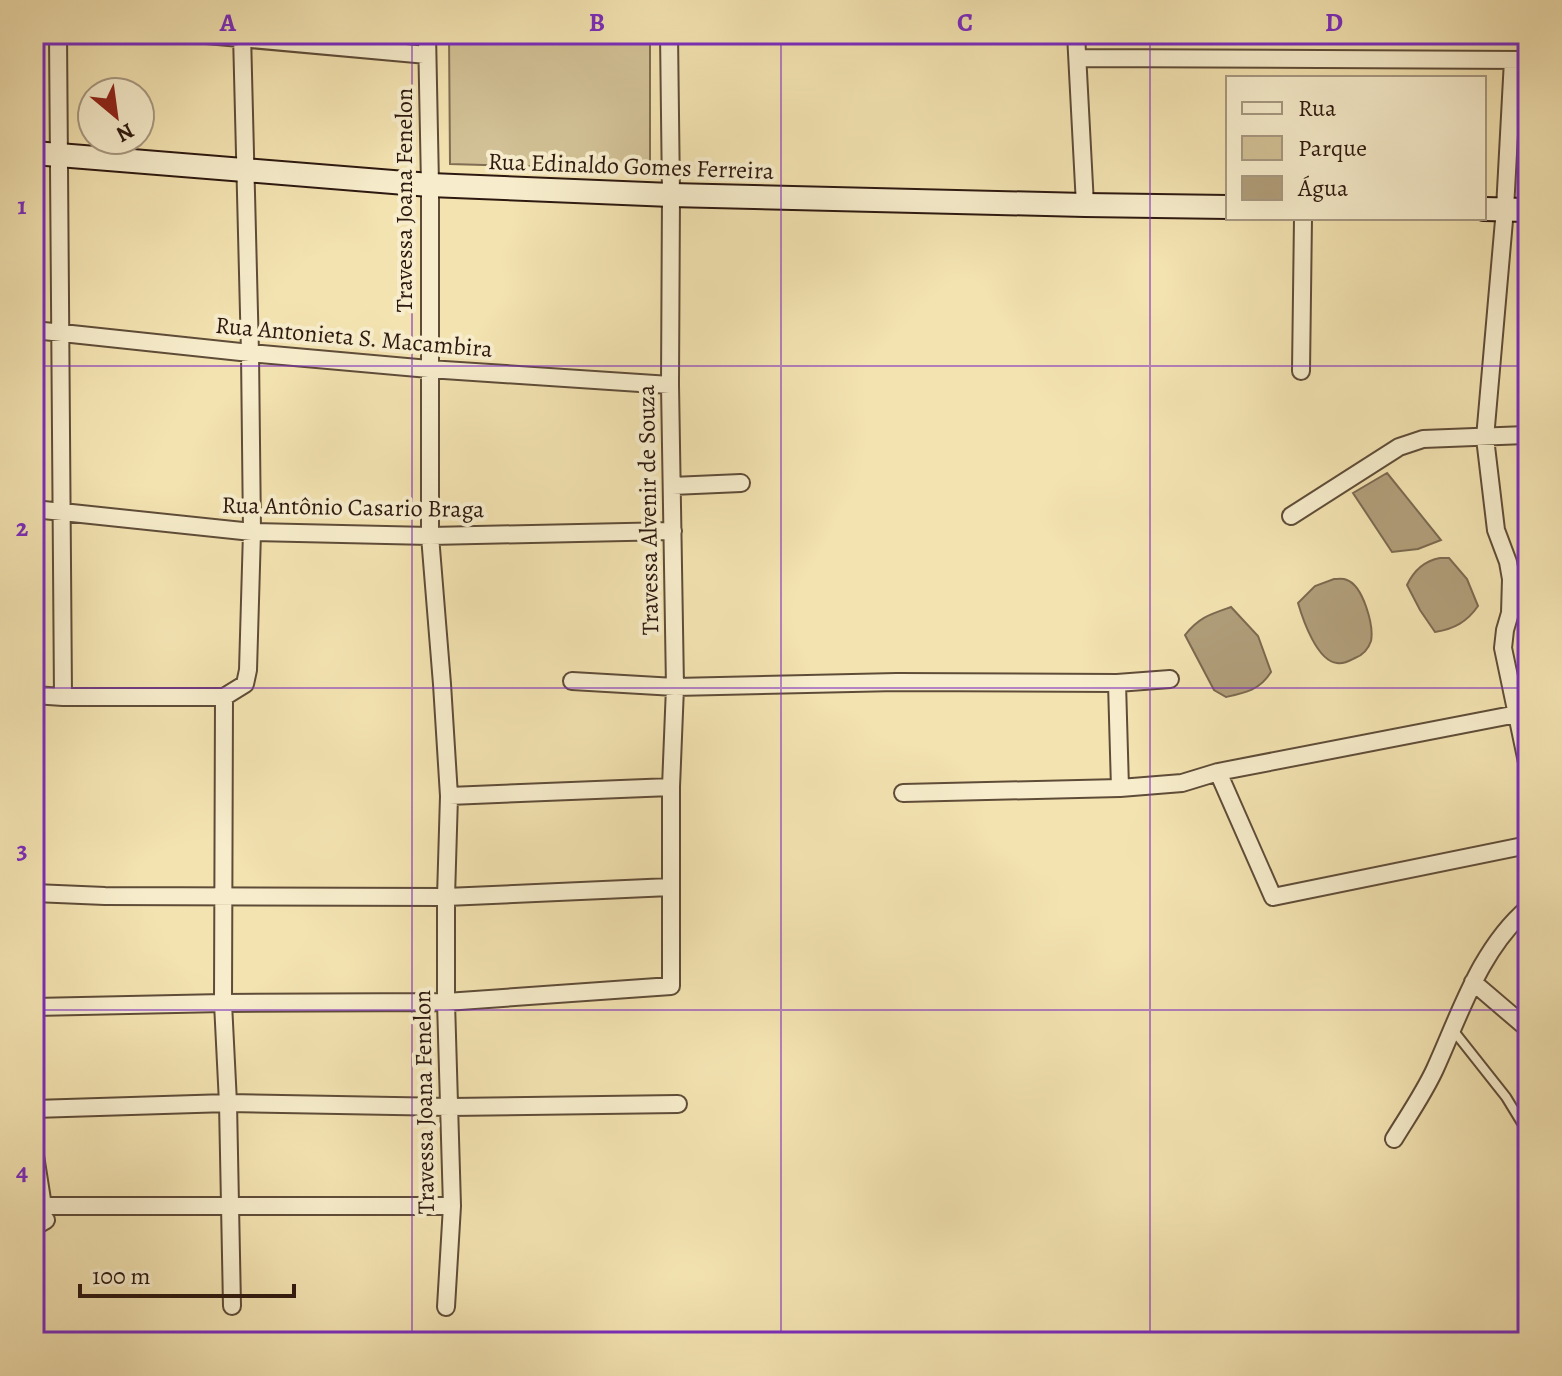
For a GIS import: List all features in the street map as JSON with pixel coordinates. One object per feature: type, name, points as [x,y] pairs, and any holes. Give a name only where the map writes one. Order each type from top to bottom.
[{"type":"street","points":[[58,34],[63,697]]},
{"type":"street","points":[[195,34],[427,55]]},
{"type":"street","name":"Travessa Joana Fenelon","points":[[427,34],[430,536],[449,796],[446,1002],[452,1206],[446,1307]]},
{"type":"street","name":"Travessa Alvenir de Souza","points":[[446,1002],[671,986],[671,787],[675,687],[669,34]]},
{"type":"street","points":[[1076,34],[1085,205]]},
{"type":"street","points":[[34,695],[224,697],[245,684],[252,532],[242,36]]},
{"type":"street","points":[[1079,58],[1521,60],[1494,209],[1485,438],[1496,530],[1511,579],[1510,613],[1503,648],[1528,767]]},
{"type":"street","name":"Rua Edinaldo Gomes Ferreira","points":[[34,153],[430,185],[671,195],[1226,207]]},
{"type":"street","points":[[1494,209],[1528,210]]},
{"type":"street","points":[[1301,371],[1303,220]]},
{"type":"street","name":"Rua Antonieta S. Macambira","points":[[34,330],[429,369],[670,385]]},
{"type":"street","points":[[1291,516],[1399,447],[1423,439],[1528,435]]},
{"type":"street","points":[[672,486],[741,483]]},
{"type":"street","name":"Rua Antônio Casario Braga","points":[[34,509],[252,532],[430,536],[673,531]]},
{"type":"street","points":[[572,681],[675,687],[897,682],[1117,683],[1170,679]]},
{"type":"street","points":[[1117,683],[1120,788]]},
{"type":"street","points":[[224,697],[223,1003],[232,1306]]},
{"type":"street","points":[[903,793],[1120,788],[1182,783],[1218,772],[1517,714]]},
{"type":"street","points":[[1218,772],[1273,897],[1528,845]]},
{"type":"street","points":[[449,796],[671,787]]},
{"type":"street","points":[[34,893],[446,897],[670,887]]},
{"type":"street","points":[[1394,1139],[1433,1073],[1473,982],[1505,929],[1528,908]]},
{"type":"street","points":[[1473,982],[1528,1029]]},
{"type":"street","points":[[34,1007],[446,1002]]},
{"type":"street","points":[[34,1109],[228,1103],[450,1107],[678,1104]]},
{"type":"street","points":[[34,1149],[43,1206],[452,1206]]},
{"type":"lane","points":[[1453,1029],[1506,1097],[1528,1133]]},
{"type":"green space","points":[[449,34],[650,34],[650,170],[450,164]]},
{"type":"water","points":[[1387,473],[1441,540],[1418,549],[1392,552],[1353,493]]},
{"type":"water","points":[[1440,558],[1449,558],[1467,579],[1478,606],[1460,624],[1435,632],[1407,585],[1420,567]]},
{"type":"water","points":[[1334,579],[1347,580],[1358,590],[1371,626],[1371,641],[1367,650],[1342,663],[1330,661],[1317,648],[1298,603],[1315,586]]},
{"type":"water","points":[[1231,607],[1258,636],[1271,672],[1257,687],[1226,697],[1214,690],[1185,635],[1200,620]]}]
